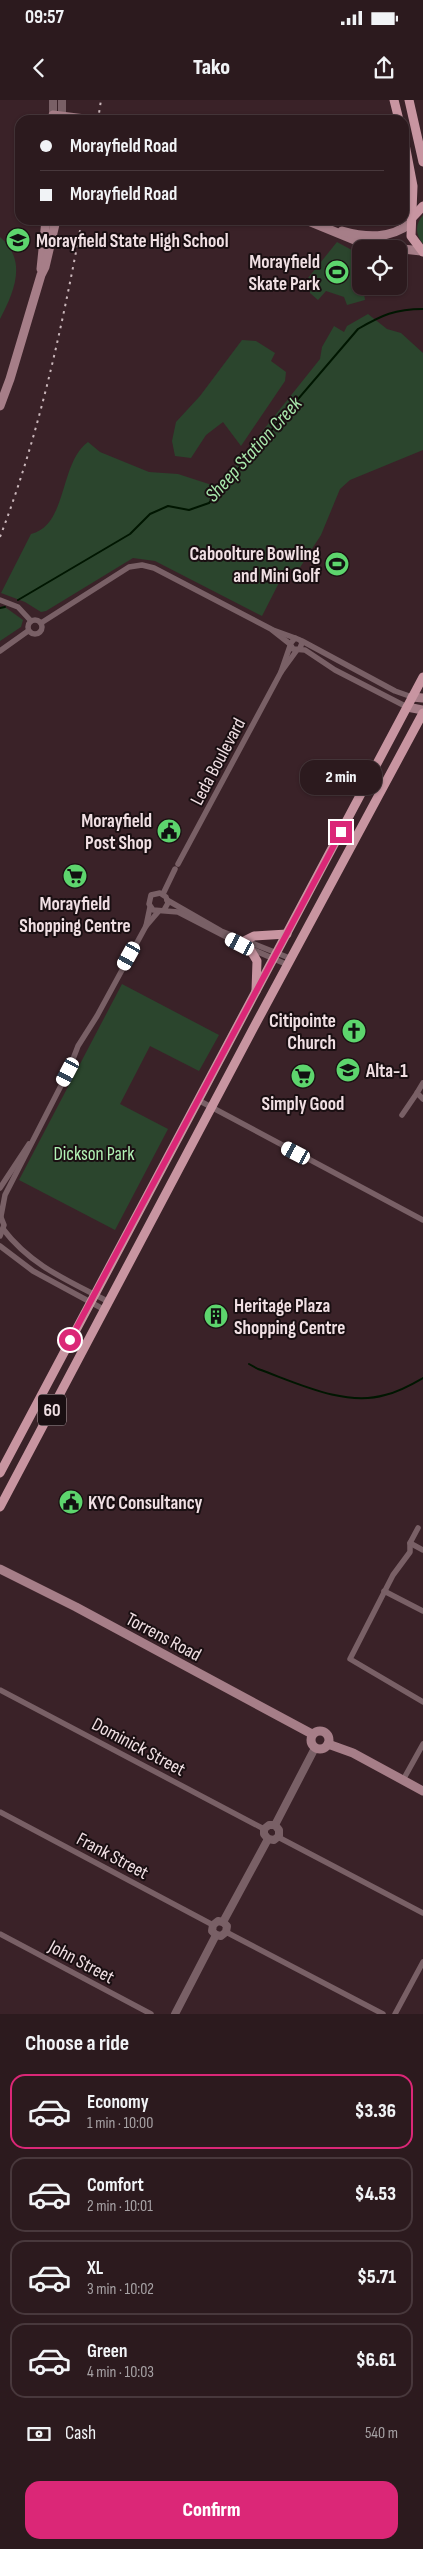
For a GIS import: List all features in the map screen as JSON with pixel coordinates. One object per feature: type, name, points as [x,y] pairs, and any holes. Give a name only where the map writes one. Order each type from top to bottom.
[{"type":"main road","points":[[394,100],[398,115]]},
{"type":"main road","points":[[409,100],[423,162]]},
{"type":"main road","points":[[409,162],[412,175],[411,236],[422,251]]},
{"type":"main road","points":[[411,221],[423,206]]},
{"type":"main road","points":[[0,406],[10,379],[41,274],[46,225]]},
{"type":"main road","points":[[41,274],[45,267],[55,225]]},
{"type":"main road","points":[[318,225],[367,245],[422,251]]},
{"type":"main road","points":[[328,225],[338,230],[371,236],[389,235],[405,225]]},
{"type":"main road","name":"60","points":[[0,1473],[423,677]]},
{"type":"main road","points":[[412,697],[423,698]]},
{"type":"main road","points":[[407,707],[423,712]]},
{"type":"main road","name":"60","points":[[0,1507],[211,1107],[423,712]]},
{"type":"main road","points":[[246,940],[254,936],[286,934]]},
{"type":"main road","points":[[250,949],[257,961],[256,991]]},
{"type":"main road","name":"Torrens Road","points":[[0,1569],[76,1607],[312,1734]]},
{"type":"main road","points":[[317,1731],[323,1731],[329,1738],[328,1744],[321,1749],[315,1748],[311,1743],[312,1734],[317,1731]]},
{"type":"main road","points":[[328,1744],[352,1754],[423,1791]]},
{"type":"street","points":[[53,100],[57,115]]},
{"type":"street","points":[[59,115],[62,100]]},
{"type":"street","points":[[40,623],[123,571],[142,564],[154,568],[271,630],[302,641],[395,691],[412,697]]},
{"type":"street","points":[[0,600],[18,607],[31,621],[35,620],[40,623]]},
{"type":"street","points":[[0,651],[28,631],[31,621]]},
{"type":"street","points":[[28,631],[32,634],[38,633],[41,630],[40,623]]},
{"type":"street","points":[[271,630],[290,645],[407,707]]},
{"type":"street","points":[[290,645],[295,638]]},
{"type":"street","name":"Leda Boulevard","points":[[163,894],[281,672],[302,641]]},
{"type":"street","name":"Leda Boulevard","points":[[281,672],[290,645]]},
{"type":"street","points":[[146,926],[151,896],[157,893],[163,894],[167,900],[221,930],[290,962]]},
{"type":"street","points":[[107,1306],[32,1261],[19,1249],[3,1229],[1,1215],[4,1195],[68,1072],[78,1046],[97,1016],[146,926],[161,911],[167,900]]},
{"type":"street","points":[[150,907],[161,911],[178,912],[250,949],[275,955]]},
{"type":"street","points":[[402,1115],[423,1083]]},
{"type":"street","points":[[417,1093],[423,1099]]},
{"type":"street","points":[[198,1100],[423,1220]]},
{"type":"street","points":[[0,1188],[14,1163],[32,1140]]},
{"type":"street","points":[[0,1236],[3,1229]]},
{"type":"street","points":[[0,1246],[32,1271],[92,1298]]},
{"type":"street","points":[[418,1528],[410,1543],[410,1552],[384,1591],[350,1659],[423,1702]]},
{"type":"street","points":[[410,1543],[423,1550]]},
{"type":"street","points":[[384,1591],[423,1611]]},
{"type":"street","name":"Dominick Street","points":[[0,1690],[264,1829]]},
{"type":"street","points":[[403,1780],[423,1744]]},
{"type":"street","points":[[275,1825],[315,1748]]},
{"type":"street","name":"Frank Street","points":[[0,1812],[212,1925]]},
{"type":"street","points":[[275,1825],[269,1825],[264,1829],[264,1834],[268,1839],[274,1840],[278,1837]]},
{"type":"street","points":[[275,1825],[279,1830],[278,1837]]},
{"type":"street","points":[[278,1837],[423,1913]]},
{"type":"street","points":[[223,1922],[268,1839]]},
{"type":"street","points":[[216,1922],[223,1922],[227,1926],[226,1932],[221,1936],[216,1935],[212,1931],[212,1925],[216,1922]]},
{"type":"street","points":[[226,1932],[383,2014]]},
{"type":"street","name":"John Street","points":[[0,1934],[151,2014]]},
{"type":"street","points":[[175,2014],[216,1935]]},
{"type":"street","points":[[395,2014],[423,1962]]},
{"type":"green space","points":[[423,215],[423,244],[418,237],[417,229],[418,222]]},
{"type":"green space","points":[[0,237],[9,246],[14,256],[16,277],[14,288],[0,319]]},
{"type":"green space","name":"Morayfield Skate Park","points":[[337,242],[352,250],[352,295],[364,295],[365,300],[347,305],[344,297],[326,291],[318,300],[310,293],[308,278]]},
{"type":"green space","points":[[368,314],[387,329],[401,333],[423,353],[423,450],[350,480],[340,489],[321,535],[299,569],[289,569],[284,573],[262,616],[155,561],[133,558],[46,611],[41,612],[25,602],[1,593],[31,534],[43,528],[51,519],[58,506],[72,464],[88,442],[100,452],[149,472],[178,474],[218,487],[320,359],[322,347],[334,326],[344,332],[347,326]]},
{"type":"green space","points":[[242,340],[256,341],[275,353],[271,361],[286,372],[285,381],[241,446],[223,422],[206,435],[191,458],[175,456],[172,441],[176,422],[200,396]]},
{"type":"green space","points":[[0,607],[5,607],[23,620],[21,627],[0,641]]},
{"type":"green space","name":"Dickson Park","points":[[122,984],[219,1035],[199,1071],[150,1046],[120,1104],[168,1129],[115,1230],[19,1180]]},
{"type":"waterway","name":"Sheep Station Creek","points":[[18,600],[130,534],[150,514],[168,506],[189,510],[209,503],[358,329],[389,314],[404,310],[423,309]]},
{"type":"waterway","name":"Sheep Station Creek","points":[[0,608],[5,607]]},
{"type":"waterway","points":[[249,1364],[304,1386],[353,1398],[369,1398],[390,1394],[423,1378]]},
{"type":"railway","points":[[99,115],[101,100]]},
{"type":"railway","points":[[0,537],[14,499],[38,420],[58,341],[81,225]]},
{"type":"place","name":"Morayfield State High School","points":[[18,240]]},
{"type":"place","name":"Morayfield Skate Park","points":[[337,272]]},
{"type":"place","name":"Caboolture Bowling and Mini Golf","points":[[337,564]]},
{"type":"place","name":"Morayfield Post Shop","points":[[169,831]]},
{"type":"place","name":"Morayfield Shopping Centre","points":[[75,876]]},
{"type":"place","name":"Citipointe Church","points":[[354,1031]]},
{"type":"place","name":"Alta-1","points":[[348,1070]]},
{"type":"place","name":"Simply Good","points":[[303,1076]]},
{"type":"place","name":"Heritage Plaza Shopping Centre","points":[[216,1316]]},
{"type":"place","name":"KYC Consultancy","points":[[71,1502]]},
{"type":"route","points":[[70,1340],[341,832]]}]
